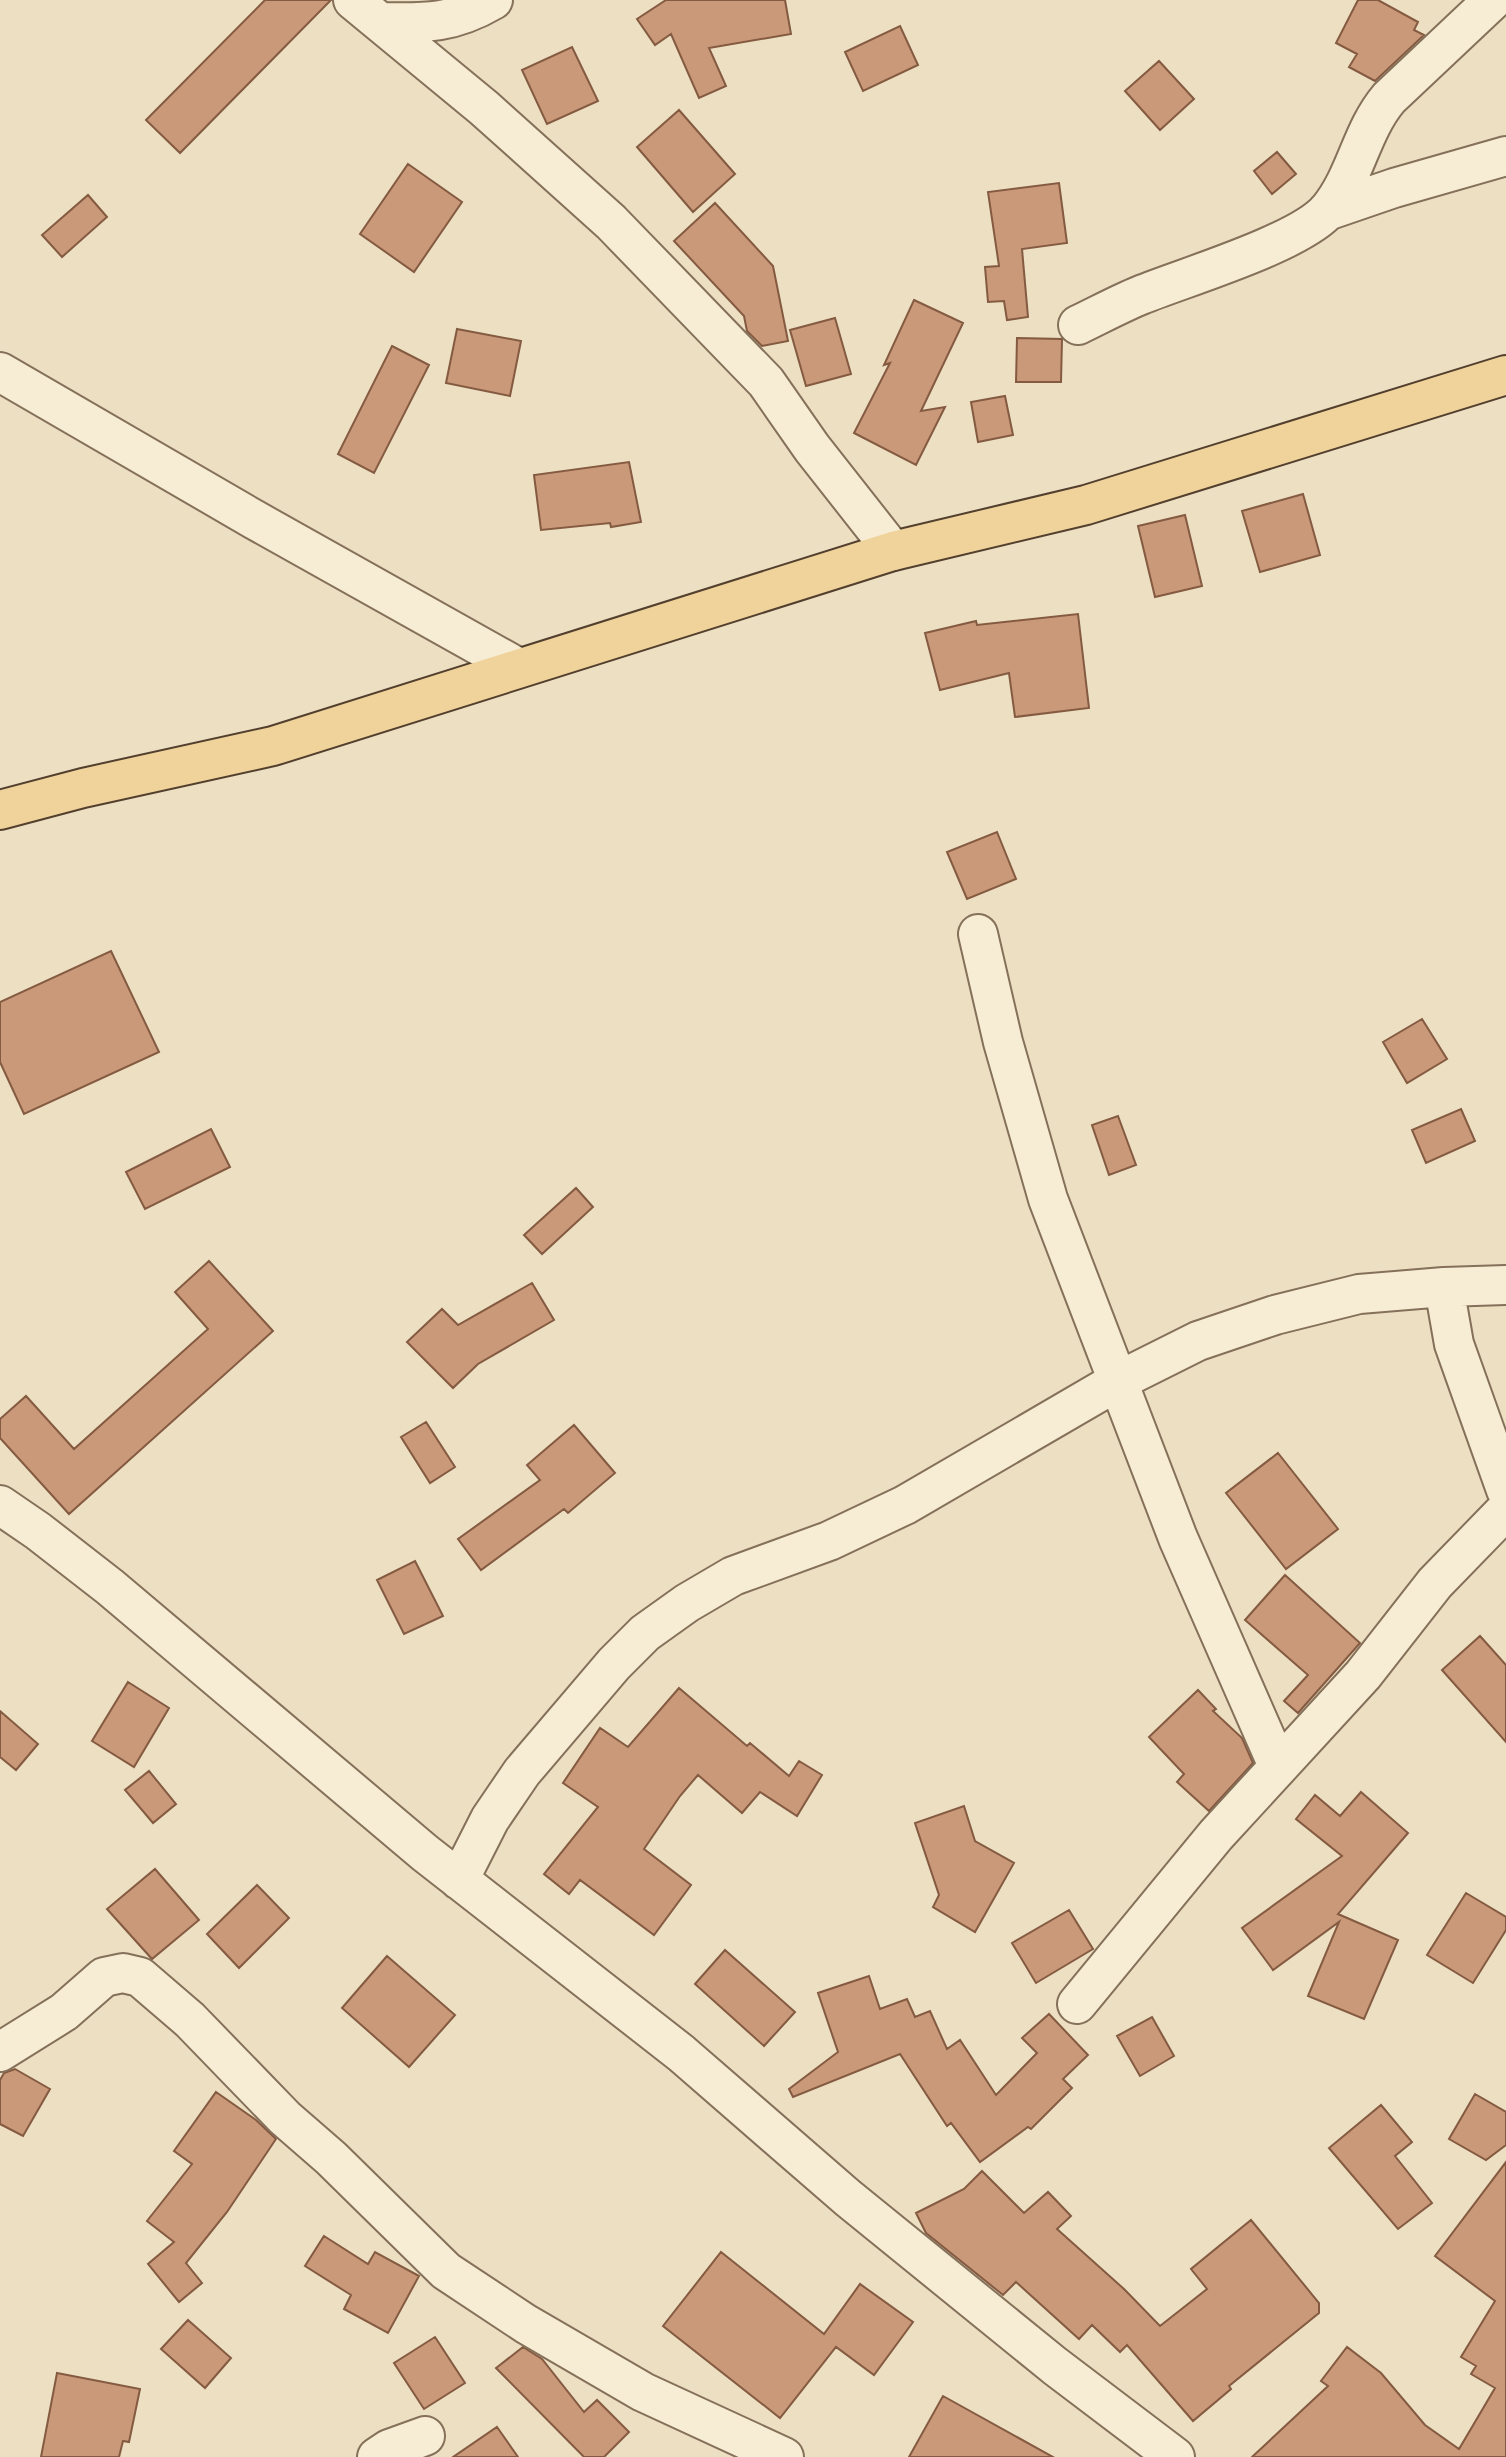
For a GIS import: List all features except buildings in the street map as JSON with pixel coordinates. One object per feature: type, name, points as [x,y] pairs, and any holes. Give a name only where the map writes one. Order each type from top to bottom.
[{"type":"main road","points":[[0,810],[83,788],[273,746],[892,551],[1086,505],[1506,375]]},
{"type":"street","points":[[366,11],[425,23],[453,19],[493,0]]},
{"type":"street","points":[[1327,211],[1340,193],[1376,113],[1493,0]]},
{"type":"street","points":[[366,11],[484,108],[611,222],[766,382],[812,448],[892,551]]},
{"type":"street","points":[[1079,325],[1138,296],[1271,245],[1327,211],[1394,188],[1506,156]]},
{"type":"street","points":[[0,372],[254,520],[519,668]]},
{"type":"street","points":[[978,934],[1003,1042],[1048,1199],[1178,1538],[1278,1766]]},
{"type":"street","points":[[459,1880],[490,1819],[522,1772],[614,1664],[645,1633],[687,1603],[733,1576],[829,1541],[905,1505],[1118,1381],[1198,1341],[1275,1315],[1359,1294],[1506,1285]]},
{"type":"street","points":[[1444,1287],[1454,1345],[1506,1490]]},
{"type":"street","points":[[0,1505],[110,1587],[459,1880],[681,2053],[848,2198],[1024,2341],[1175,2457]]},
{"type":"street","points":[[1077,2004],[1216,1835],[1363,1675],[1435,1583],[1506,1510]]},
{"type":"street","points":[[0,2052],[64,2012],[104,1977],[123,1973],[140,1977],[190,2020],[285,2118],[331,2158],[446,2271],[526,2324],[643,2392],[784,2457]]},
{"type":"street","points":[[377,2457],[389,2449],[425,2436]]}]
